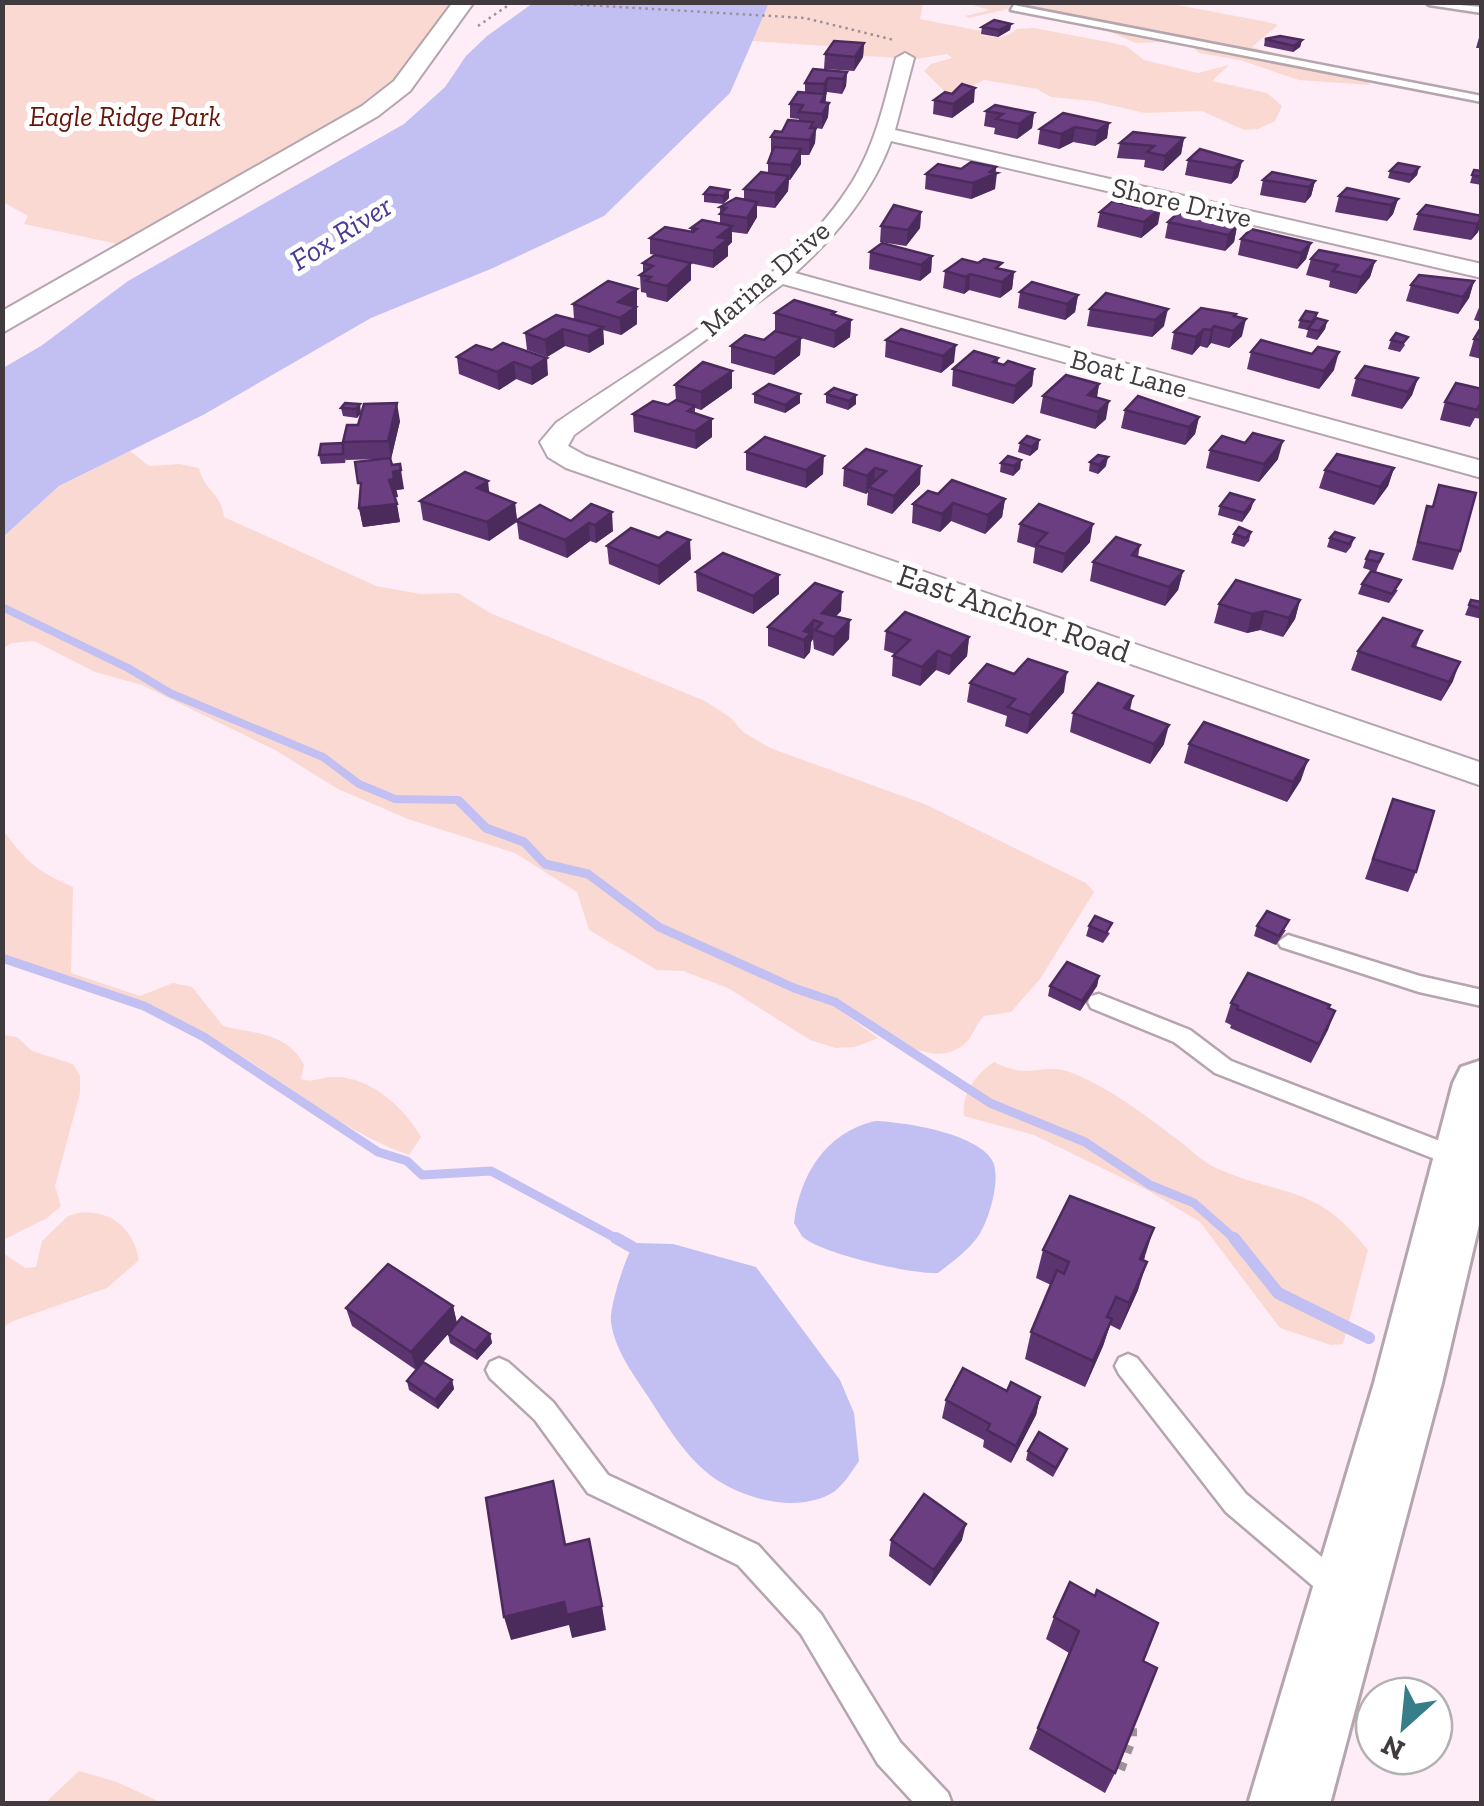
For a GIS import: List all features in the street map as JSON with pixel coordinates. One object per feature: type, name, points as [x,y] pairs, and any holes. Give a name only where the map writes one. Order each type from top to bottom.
[{"type":"main road","points":[[1290,1804],[1349,1598],[1482,1084]]},
{"type":"street","points":[[2,324],[370,111],[402,86],[464,2]]},
{"type":"street","name":"Marina Drive","points":[[553,442],[565,429],[729,315],[831,222],[864,180],[904,58]]},
{"type":"street","name":"Shore Drive","points":[[882,133],[1482,271]]},
{"type":"street","name":"Boat Lane","points":[[777,275],[1482,470]]},
{"type":"street","name":"East Anchor Road","points":[[553,442],[557,451],[576,462],[1482,775]]},
{"type":"lane","points":[[1430,2],[1482,10]]},
{"type":"lane","points":[[1014,8],[1482,99]]},
{"type":"lane","points":[[1288,942],[1419,984],[1482,998]]},
{"type":"lane","points":[[1098,1002],[1182,1036],[1224,1067],[1464,1160]]},
{"type":"lane","points":[[1128,1366],[1236,1504],[1349,1598]]},
{"type":"lane","points":[[499,1370],[544,1411],[598,1484],[748,1555],[811,1624],[836,1659],[889,1754],[938,1804]]},
{"type":"path","points":[[535,2],[787,16],[853,28],[906,44],[904,58]]},
{"type":"path","points":[[1120,1770],[1133,1738],[1133,1722]]},
{"type":"green space","name":"Eagle Ridge Park","points":[[3,3],[450,3],[400,77],[348,115],[127,246],[24,224],[28,216],[3,202]]},
{"type":"green space","points":[[769,3],[923,3],[920,19],[981,31],[981,35],[1001,37],[1017,29],[1034,28],[1126,46],[1144,60],[1198,73],[1229,65],[1212,81],[1267,93],[1282,106],[1275,121],[1244,130],[1202,111],[1145,113],[1093,101],[1051,97],[1037,89],[984,80],[959,93],[945,92],[924,71],[931,64],[952,58],[947,54],[916,59],[833,54],[827,46],[752,41]]},
{"type":"green space","points":[[965,3],[1167,3],[1267,22],[1278,25],[1252,47],[1367,80],[1370,85],[1299,80],[1240,60],[1199,53],[1192,46],[1136,43],[1087,22],[1016,7],[969,18],[965,16],[990,10]]},
{"type":"green space","points":[[130,451],[149,466],[179,464],[199,468],[220,502],[224,517],[376,586],[420,594],[458,593],[490,613],[705,701],[770,748],[927,805],[1086,883],[1094,892],[1040,979],[1011,1012],[984,1016],[966,1043],[947,1053],[932,1053],[900,1042],[843,1004],[696,941],[692,946],[790,991],[831,1004],[878,1038],[855,1047],[836,1048],[810,1040],[728,988],[683,971],[657,970],[589,930],[577,892],[515,853],[408,819],[338,789],[275,750],[142,685],[95,672],[34,641],[11,643],[3,649],[3,611],[143,679],[141,671],[3,604],[3,537],[59,486]]},
{"type":"green space","points":[[2,829],[33,864],[73,887],[71,973],[140,996],[173,983],[192,987],[223,1026],[269,1036],[289,1046],[304,1065],[301,1079],[346,1078],[384,1095],[421,1137],[409,1155],[353,1129],[224,1044],[174,1017],[3,954]]},
{"type":"green space","points":[[3,1035],[17,1037],[32,1051],[73,1064],[80,1076],[80,1093],[55,1186],[61,1206],[47,1218],[3,1240]]},
{"type":"green space","points":[[994,1062],[1018,1070],[1054,1069],[1075,1074],[1129,1104],[1211,1165],[1298,1195],[1331,1213],[1368,1250],[1343,1344],[1331,1345],[1280,1328],[1200,1222],[1149,1191],[1034,1135],[964,1116],[971,1085]]},
{"type":"green space","points":[[101,1214],[119,1223],[132,1239],[139,1260],[107,1288],[13,1321],[5,1326],[3,1336],[3,1253],[25,1268],[36,1267],[42,1241],[68,1216]]},
{"type":"green space","points":[[79,1771],[117,1782],[162,1803],[45,1803]]},
{"type":"water","name":"Fox River","points":[[533,3],[769,3],[730,93],[604,216],[493,268],[371,318],[203,415],[59,486],[3,537],[3,368],[41,346],[128,281],[404,124],[445,87],[466,56],[487,36]]},
{"type":"water","points":[[875,1121],[956,1136],[984,1151],[995,1167],[995,1187],[983,1228],[960,1256],[938,1273],[889,1267],[846,1256],[811,1243],[794,1223],[802,1188],[818,1158],[842,1135]]},
{"type":"water","points":[[635,1243],[673,1244],[756,1267],[840,1380],[854,1413],[859,1461],[835,1491],[820,1498],[786,1503],[750,1496],[718,1481],[681,1446],[631,1371],[613,1333],[615,1294]]},
{"type":"building","points":[[994,20],[1011,24],[999,30],[982,27]]},
{"type":"building","points":[[1280,36],[1302,40],[1294,46],[1265,39]]},
{"type":"building","points":[[834,41],[864,43],[855,57],[825,54]]},
{"type":"building","points":[[813,69],[847,72],[843,79],[828,78],[824,84],[805,83]]},
{"type":"building","points":[[962,84],[975,88],[953,104],[934,100],[945,92],[952,94]]},
{"type":"building","points":[[798,92],[825,94],[821,102],[829,103],[822,114],[799,112],[803,105],[790,104]]},
{"type":"building","points":[[995,105],[1034,113],[1019,124],[996,119],[1003,114],[986,111]]},
{"type":"building","points":[[1063,113],[1109,123],[1097,131],[1075,127],[1061,134],[1040,129]]},
{"type":"building","points":[[788,120],[813,122],[810,128],[816,128],[810,140],[771,137],[775,131],[782,132]]},
{"type":"building","points":[[1133,132],[1184,138],[1165,156],[1147,152],[1154,146],[1120,143]]},
{"type":"building","points":[[774,147],[801,149],[791,165],[768,163]]},
{"type":"building","points":[[1200,149],[1242,161],[1234,168],[1188,160]]},
{"type":"building","points":[[971,162],[996,167],[990,172],[997,173],[973,183],[926,174],[938,164],[961,169]]},
{"type":"building","points":[[1398,163],[1419,167],[1412,175],[1390,171]]},
{"type":"building","points":[[761,172],[789,176],[775,193],[744,189]]},
{"type":"building","points":[[1272,172],[1315,181],[1309,187],[1263,180]]},
{"type":"building","points":[[710,187],[729,190],[723,196],[704,194]]},
{"type":"building","points":[[1347,188],[1398,199],[1391,205],[1339,196]]},
{"type":"building","points":[[736,198],[757,202],[747,218],[720,214],[726,208],[720,207]]},
{"type":"building","points":[[1113,201],[1161,208],[1144,222],[1100,212]]},
{"type":"building","points":[[894,205],[921,212],[908,230],[881,226]]},
{"type":"building","points":[[1426,205],[1482,218],[1477,224],[1418,214]]},
{"type":"building","points":[[1179,212],[1237,226],[1228,235],[1168,222]]},
{"type":"building","points":[[702,220],[732,226],[718,237],[728,239],[713,251],[650,238],[665,227],[693,232],[697,229],[691,228]]},
{"type":"building","points":[[1251,229],[1311,243],[1301,253],[1241,239]]},
{"type":"building","points":[[882,243],[932,256],[921,265],[870,252]]},
{"type":"building","points":[[1319,250],[1375,261],[1361,277],[1333,271],[1338,265],[1311,259]]},
{"type":"building","points":[[655,255],[691,263],[667,286],[646,281],[651,277],[640,275],[653,266],[643,263]]},
{"type":"building","points":[[962,259],[1002,263],[996,268],[1014,272],[1002,282],[945,271]]},
{"type":"building","points":[[1419,275],[1474,281],[1463,297],[1411,285]]},
{"type":"building","points":[[608,281],[637,289],[618,302],[636,307],[620,318],[573,304]]},
{"type":"building","points":[[1032,282],[1078,295],[1067,304],[1020,292]]},
{"type":"building","points":[[1106,293],[1168,309],[1155,320],[1090,309]]},
{"type":"building","points":[[794,300],[851,320],[835,331],[775,313]]},
{"type":"building","points":[[1201,308],[1246,319],[1233,331],[1214,326],[1196,337],[1174,332]]},
{"type":"building","points":[[1306,311],[1317,313],[1312,322],[1300,320]]},
{"type":"building","points":[[556,315],[603,327],[588,336],[563,329],[545,340],[525,333]]},
{"type":"building","points":[[1316,318],[1327,321],[1319,331],[1308,329]]},
{"type":"building","points":[[901,329],[956,345],[943,356],[886,340]]},
{"type":"building","points":[[775,331],[801,338],[775,358],[731,346],[745,335],[764,340]]},
{"type":"building","points":[[1396,333],[1408,337],[1403,343],[1391,340]]},
{"type":"building","points":[[1261,340],[1312,354],[1318,347],[1339,352],[1324,371],[1251,352]]},
{"type":"building","points":[[503,343],[547,358],[531,368],[514,362],[497,372],[457,357],[476,345],[492,350]]},
{"type":"building","points":[[974,351],[998,358],[993,362],[1004,365],[1008,361],[1034,369],[1015,386],[953,369]]},
{"type":"building","points":[[703,362],[732,371],[701,392],[675,385]]},
{"type":"building","points":[[1365,366],[1418,378],[1408,392],[1356,378]]},
{"type":"building","points":[[1066,375],[1099,384],[1088,395],[1109,401],[1098,412],[1043,396]]},
{"type":"building","points":[[1456,383],[1482,389],[1477,410],[1445,402]]},
{"type":"building","points":[[769,384],[800,394],[785,405],[754,394]]},
{"type":"building","points":[[834,388],[856,395],[849,401],[826,394]]},
{"type":"building","points":[[1138,396],[1199,417],[1189,427],[1125,410]]},
{"type":"building","points":[[676,400],[695,406],[688,411],[712,419],[695,431],[633,414],[653,401],[668,405]]},
{"type":"building","points":[[345,403],[360,404],[356,409],[341,408]]},
{"type":"building","points":[[397,403],[388,441],[343,442],[347,425],[358,425],[364,404]]},
{"type":"building","points":[[1253,433],[1283,441],[1264,464],[1210,450],[1222,436],[1245,443]]},
{"type":"building","points":[[1027,436],[1039,440],[1032,447],[1020,443]]},
{"type":"building","points":[[765,437],[824,456],[806,470],[746,452]]},
{"type":"building","points":[[343,443],[343,454],[319,455],[321,444]]},
{"type":"building","points":[[866,449],[921,466],[894,496],[868,487],[886,471],[875,468],[867,476],[844,468]]},
{"type":"building","points":[[1337,454],[1394,468],[1380,487],[1325,470]]},
{"type":"building","points":[[1098,455],[1108,457],[1099,465],[1090,462]]},
{"type":"building","points":[[1008,456],[1021,460],[1014,466],[1001,463]]},
{"type":"building","points":[[390,458],[392,465],[400,464],[401,470],[393,472],[394,479],[389,480],[397,504],[359,508],[361,483],[355,462]]},
{"type":"building","points":[[465,472],[488,481],[477,488],[515,503],[487,522],[420,501]]},
{"type":"building","points":[[952,480],[1005,499],[988,515],[953,503],[942,514],[913,504],[928,491],[938,494]]},
{"type":"building","points":[[1439,485],[1476,493],[1460,551],[1418,542],[1427,506],[1433,507]]},
{"type":"building","points":[[1230,493],[1254,500],[1244,513],[1220,506]]},
{"type":"building","points":[[591,504],[612,512],[565,540],[516,521],[540,505],[571,521]]},
{"type":"building","points":[[1039,504],[1093,524],[1065,554],[1036,545],[1047,533],[1020,524]]},
{"type":"building","points":[[1239,527],[1251,532],[1246,538],[1234,534]]},
{"type":"building","points":[[631,528],[659,538],[667,532],[690,540],[658,566],[607,546]]},
{"type":"building","points":[[1335,532],[1354,538],[1349,544],[1330,538]]},
{"type":"building","points":[[1116,537],[1140,545],[1132,555],[1183,571],[1169,587],[1093,562]]},
{"type":"building","points":[[1370,551],[1383,554],[1379,562],[1366,559]]},
{"type":"building","points":[[723,553],[779,575],[753,596],[696,572]]},
{"type":"building","points":[[1371,571],[1401,580],[1392,594],[1362,584]]},
{"type":"building","points":[[1236,580],[1300,600],[1289,618],[1265,611],[1252,614],[1219,604]]},
{"type":"building","points":[[815,583],[842,592],[822,613],[850,620],[834,637],[815,630],[822,623],[814,620],[804,631],[811,633],[804,640],[768,627]]},
{"type":"building","points":[[1471,600],[1482,602],[1482,609],[1469,605]]},
{"type":"building","points":[[905,612],[969,637],[951,656],[938,651],[922,667],[893,656],[910,640],[886,631]]},
{"type":"building","points":[[1383,618],[1422,631],[1412,646],[1460,662],[1449,682],[1358,651]]},
{"type":"building","points":[[1028,659],[1067,672],[1030,715],[1008,707],[1015,699],[970,683],[987,664],[1014,674]]},
{"type":"building","points":[[1098,683],[1133,696],[1124,708],[1169,725],[1154,744],[1073,713]]},
{"type":"building","points":[[1204,722],[1308,760],[1293,782],[1189,744]]},
{"type":"building","points":[[1393,799],[1434,811],[1416,872],[1373,859]]},
{"type":"building","points":[[1267,911],[1289,920],[1279,936],[1257,926]]},
{"type":"building","points":[[1095,916],[1112,923],[1106,933],[1089,926]]},
{"type":"building","points":[[1067,962],[1099,976],[1082,1001],[1050,986]]},
{"type":"building","points":[[1248,973],[1330,1005],[1328,1008],[1335,1011],[1319,1044],[1231,1003]]},
{"type":"building","points":[[1070,1196],[1154,1228],[1140,1259],[1147,1262],[1129,1303],[1116,1297],[1107,1317],[1112,1319],[1093,1361],[1031,1332],[1057,1270],[1064,1274],[1069,1262],[1043,1250]]},
{"type":"building","points":[[388,1264],[453,1306],[411,1352],[346,1308]]},
{"type":"building","points":[[462,1317],[490,1334],[475,1351],[448,1334]]},
{"type":"building","points":[[423,1362],[452,1380],[435,1400],[407,1381]]},
{"type":"building","points":[[963,1368],[1007,1391],[1011,1382],[1040,1397],[1016,1446],[987,1430],[990,1424],[946,1400]]},
{"type":"building","points":[[1039,1432],[1067,1449],[1056,1468],[1028,1451]]},
{"type":"building","points":[[553,1481],[565,1545],[589,1539],[602,1606],[567,1615],[564,1602],[504,1617],[486,1498]]},
{"type":"building","points":[[924,1494],[966,1524],[934,1570],[891,1540]]},
{"type":"building","points":[[1070,1582],[1095,1596],[1097,1590],[1158,1623],[1143,1661],[1157,1668],[1115,1773],[1038,1728],[1079,1631],[1054,1617]]},
{"type":"waterway","points":[[2,607],[128,668],[170,693],[323,757],[359,784],[395,799],[458,800],[486,828],[524,842],[545,864],[588,874],[659,927],[794,988],[835,1002],[990,1103],[1085,1142],[1150,1185],[1194,1203],[1235,1239]]},
{"type":"waterway","points":[[2,958],[144,1006],[204,1037],[378,1152],[407,1161],[422,1175],[491,1171],[621,1241]]},
{"type":"waterway","points":[[616,1238],[632,1247]]},
{"type":"waterway","points":[[1235,1239],[1278,1293],[1369,1338]]}]
